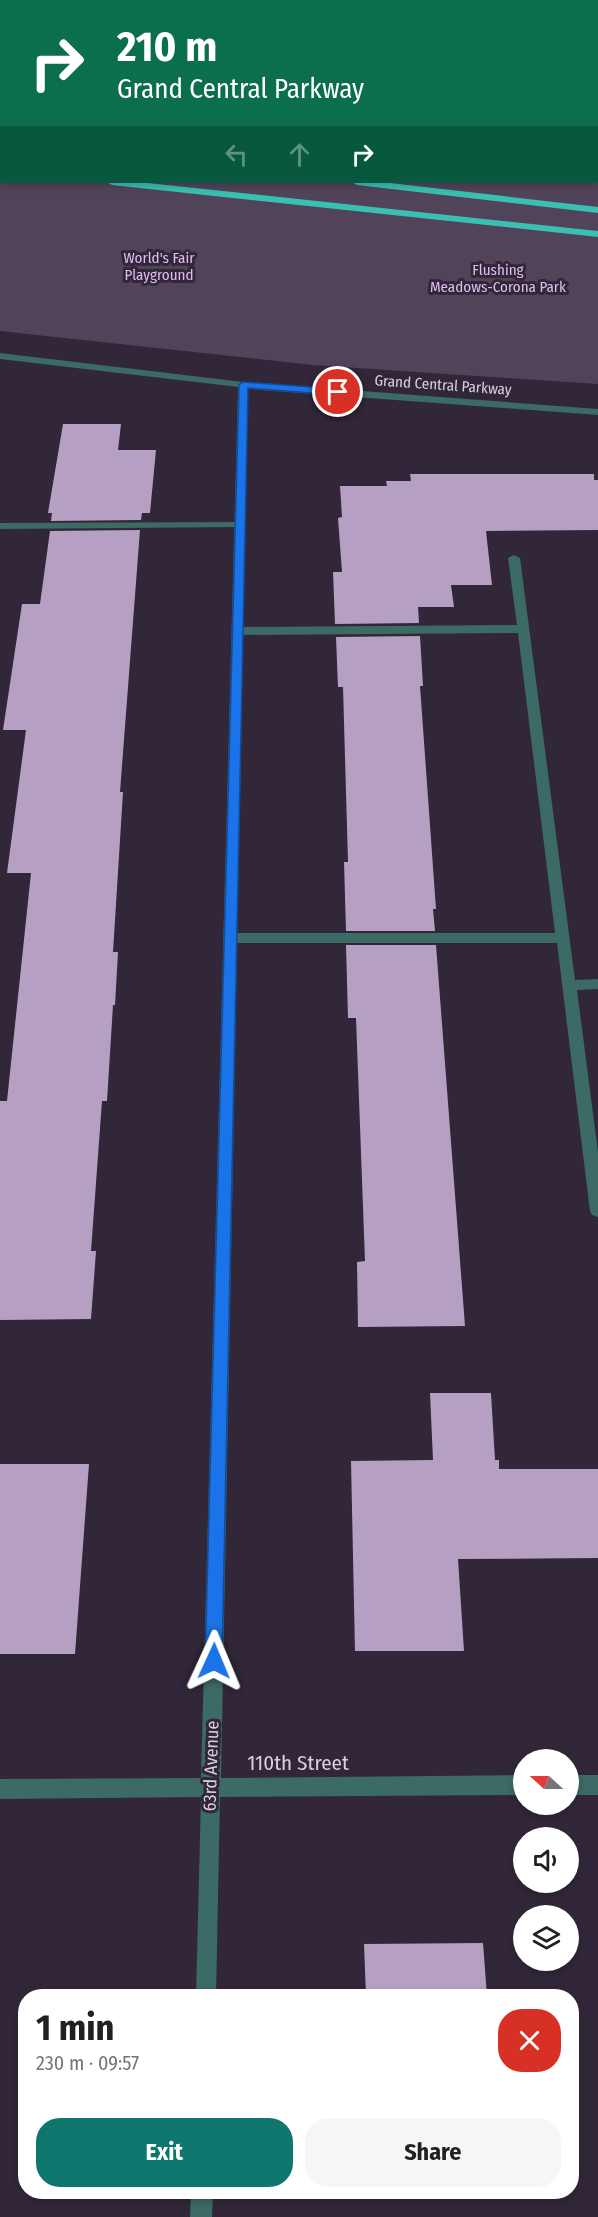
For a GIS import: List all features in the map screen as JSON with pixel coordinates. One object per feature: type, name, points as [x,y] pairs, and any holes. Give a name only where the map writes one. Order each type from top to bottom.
[{"type":"highway","points":[[121,183],[598,234]]},
{"type":"highway","points":[[366,183],[598,210]]},
{"type":"street","name":"Grand Central Parkway","points":[[0,356],[243,385],[598,412]]},
{"type":"street","name":"63rd Avenue","points":[[206,1989],[243,385]]},
{"type":"street","points":[[0,526],[238,525]]},
{"type":"street","points":[[514,558],[598,1211]]},
{"type":"street","points":[[237,632],[522,628]]},
{"type":"street","points":[[230,938],[562,938]]},
{"type":"street","points":[[568,985],[598,984]]},
{"type":"street","name":"110th Street","points":[[0,1789],[513,1785]]},
{"type":"street","points":[[579,1785],[598,1785]]},
{"type":"street","points":[[201,2217],[202,2199]]},
{"type":"green space","name":"Flushing Meadows-Corona Park","points":[[0,183],[598,183],[598,384],[313,365],[0,331]]},
{"type":"building","points":[[63,424],[121,424],[118,450],[156,450],[150,513],[142,513],[141,520],[51,521],[52,513],[48,513]]},
{"type":"building","points":[[410,474],[594,474],[594,480],[598,480],[598,530],[486,531],[492,585],[451,585],[454,607],[418,607],[419,623],[335,624],[333,572],[342,572],[338,518],[342,517],[340,486],[387,486],[386,481],[411,481]]},
{"type":"building","points":[[140,530],[120,792],[123,792],[113,952],[118,952],[115,1005],[113,1005],[107,1101],[102,1101],[91,1251],[96,1251],[91,1319],[0,1320],[0,1101],[7,1101],[31,873],[7,873],[26,730],[3,730],[22,604],[40,604],[50,531]]},
{"type":"building","points":[[420,636],[423,686],[420,686],[436,909],[433,909],[435,931],[346,931],[344,862],[348,862],[343,687],[338,687],[336,637]]},
{"type":"building","points":[[346,945],[436,945],[465,1326],[358,1327],[357,1262],[365,1261],[356,1018],[348,1018]]},
{"type":"building","points":[[430,1393],[491,1393],[495,1460],[499,1460],[499,1469],[598,1469],[598,1558],[458,1559],[464,1651],[355,1651],[351,1461],[433,1460]]},
{"type":"building","points":[[0,1464],[89,1464],[75,1654],[0,1654]]},
{"type":"building","points":[[483,1943],[486,1989],[366,1989],[364,1944]]},
{"type":"route","points":[[214,1661],[243,385],[338,392]]},
{"type":"park label","name":"World's Fair Playground","points":[[159,266]]}]
